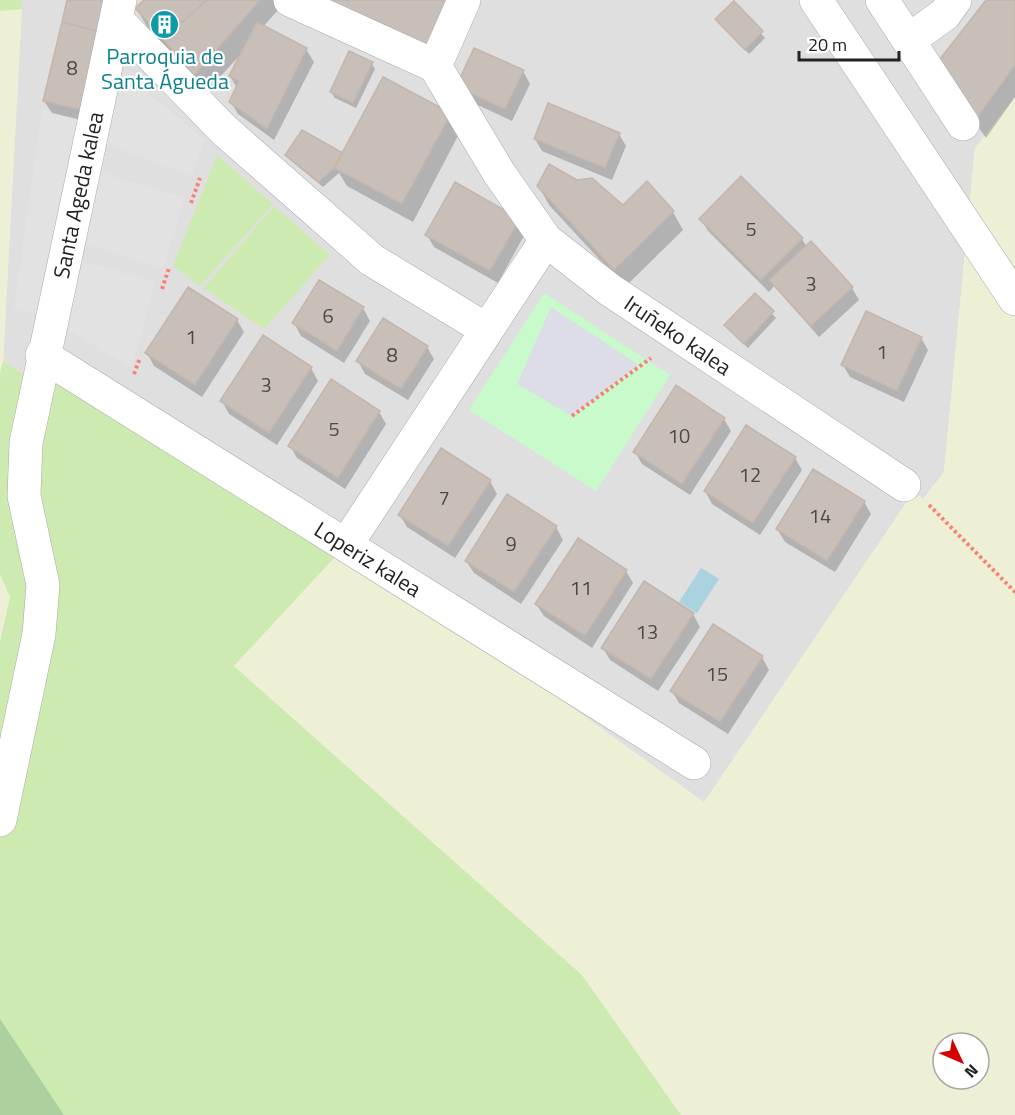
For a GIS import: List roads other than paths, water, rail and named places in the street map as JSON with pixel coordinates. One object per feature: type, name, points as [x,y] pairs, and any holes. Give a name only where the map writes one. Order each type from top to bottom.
[{"type":"street","points":[[290,0],[435,66],[499,173],[546,240],[346,545]]},
{"type":"street","points":[[435,66],[464,0]]},
{"type":"street","points":[[816,0],[1015,299]]},
{"type":"street","points":[[882,0],[963,124]]},
{"type":"street","points":[[909,40],[945,15],[955,0]]},
{"type":"street","points":[[118,10],[224,130],[372,260],[487,330]]},
{"type":"street","name":"Santa Ageda kalea","points":[[0,820],[39,634],[43,585],[24,496],[26,443],[42,355],[118,10]]},
{"type":"street","name":"Iruñeko kalea","points":[[546,240],[610,290],[904,485]]},
{"type":"street","name":"Loperiz kalea","points":[[42,355],[694,764]]},
{"type":"water","points":[[701,568],[719,579],[697,613],[679,602]]},
{"type":"place","name":"Parroquia de Santa Águeda","points":[[165,24]]}]
